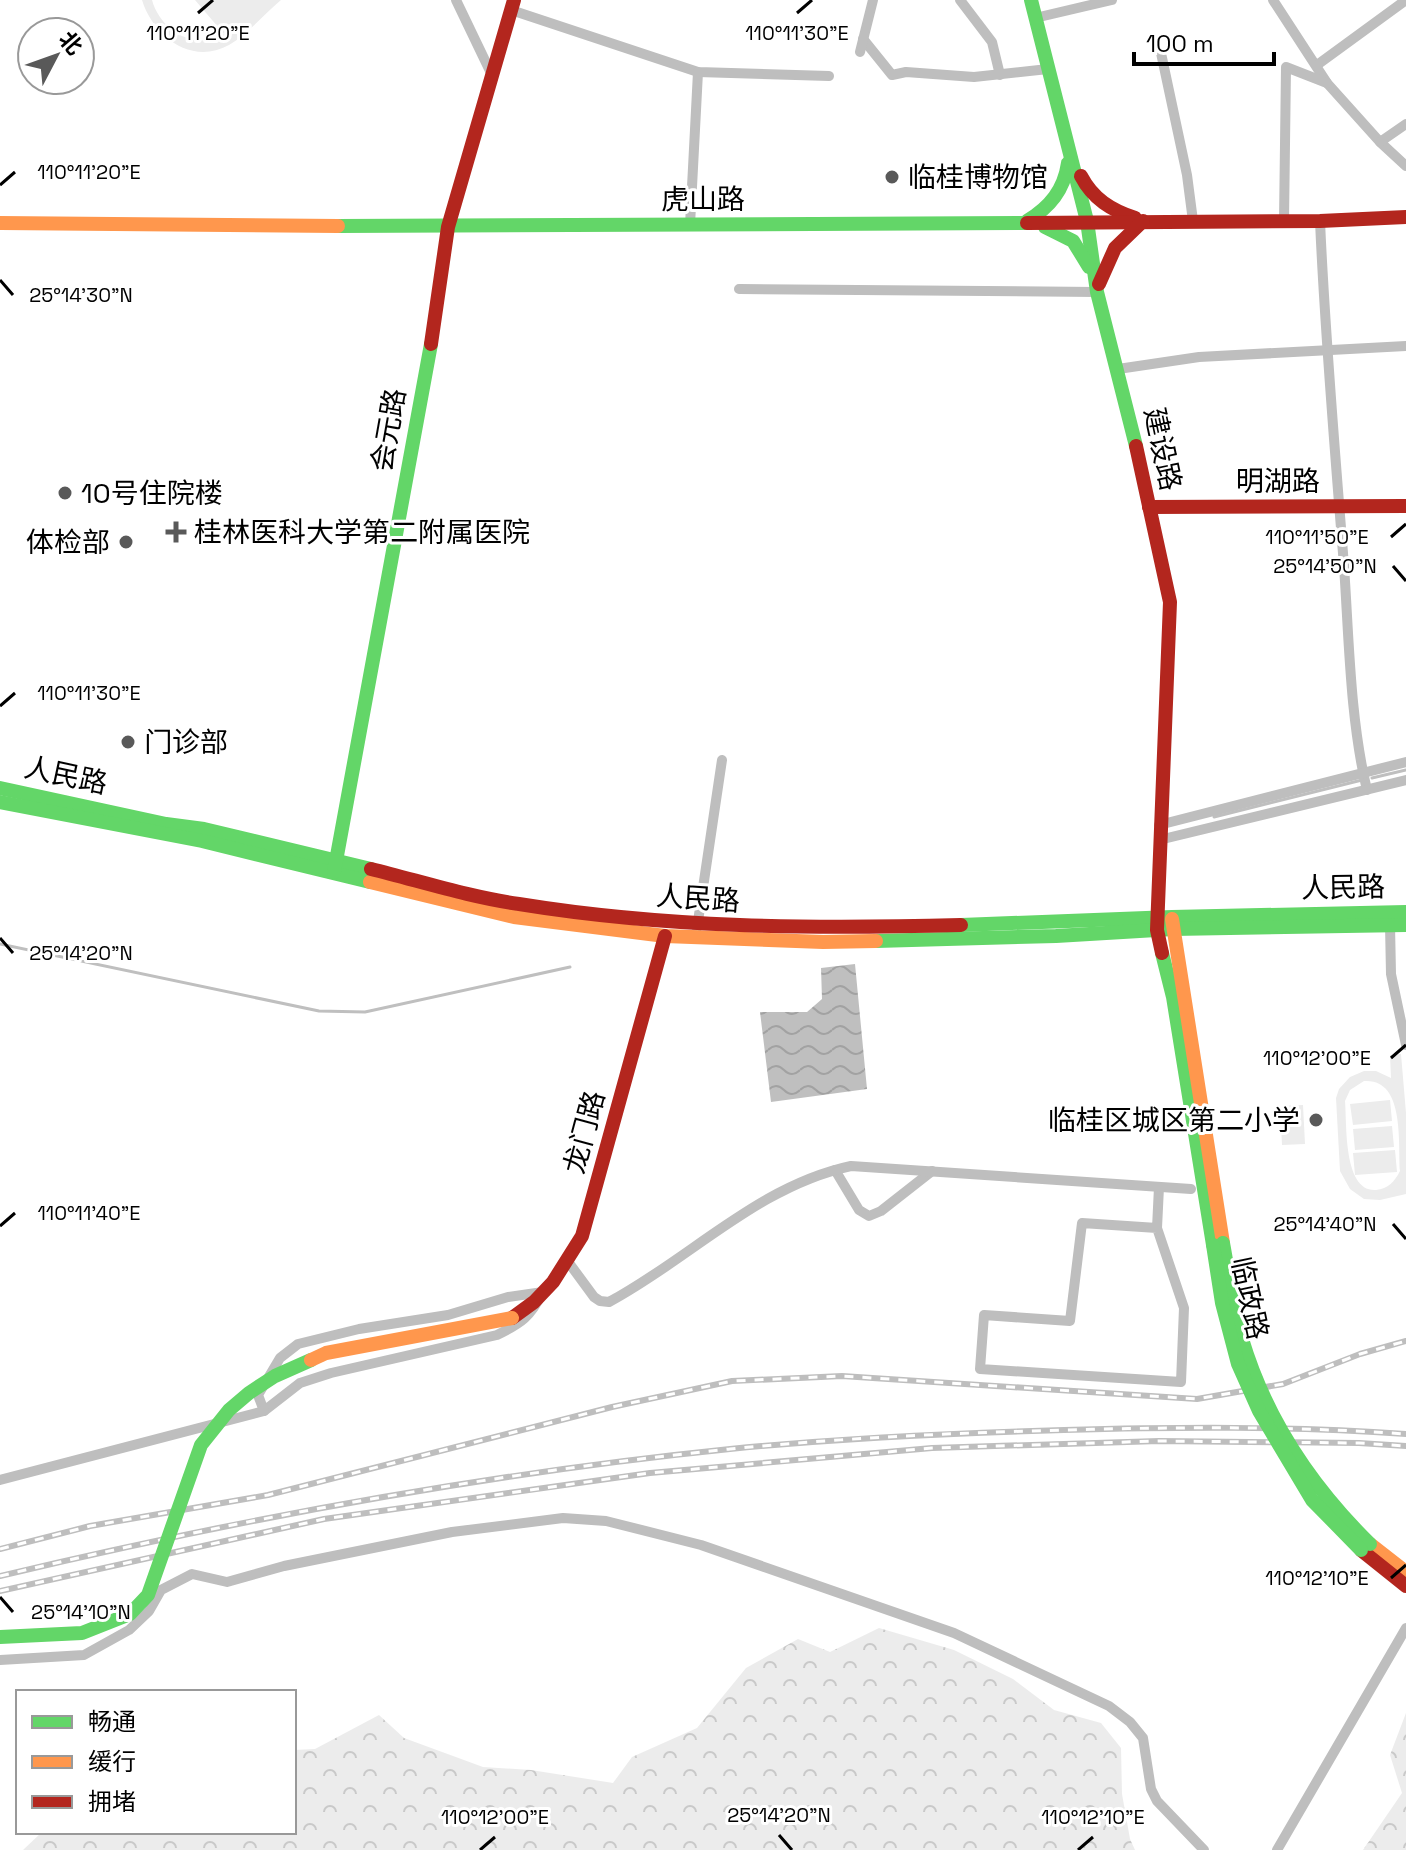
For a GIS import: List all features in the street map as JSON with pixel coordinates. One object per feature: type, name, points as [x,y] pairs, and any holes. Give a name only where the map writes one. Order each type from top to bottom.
[{"type":"street","points":[[456,0],[491,73]]},
{"type":"street","points":[[860,52],[873,0]]},
{"type":"street","points":[[960,0],[992,42],[1000,75]]},
{"type":"street","name":"建设路","points":[[1031,0],[1087,221],[1097,292],[1118,369],[1170,602],[1156,924]]},
{"type":"street","points":[[1035,18],[1112,0]]},
{"type":"street","points":[[1273,0],[1327,83],[1406,166]]},
{"type":"street","points":[[1317,65],[1406,0]]},
{"type":"street","points":[[512,5],[698,72],[829,76]]},
{"type":"street","name":"会元路","points":[[335,868],[439,298],[448,227],[512,5]]},
{"type":"street","points":[[863,39],[892,75],[906,72],[974,77],[1048,69]]},
{"type":"street","points":[[1161,53],[1187,175],[1193,221]]},
{"type":"street","points":[[1284,221],[1286,67],[1327,83]]},
{"type":"street","points":[[690,225],[698,72]]},
{"type":"street","points":[[1380,142],[1406,124]]},
{"type":"street","points":[[1069,151],[1086,186],[1102,204],[1143,221]]},
{"type":"street","points":[[1025,222],[1040,214],[1060,192],[1067,174],[1069,151]]},
{"type":"street","name":"虎山路","points":[[0,223],[448,227],[1320,221],[1406,217]]},
{"type":"street","points":[[1097,292],[1109,253],[1143,221]]},
{"type":"street","points":[[1320,221],[1338,507],[1367,790]]},
{"type":"street","points":[[1025,222],[1058,230],[1075,241],[1085,257],[1097,292]]},
{"type":"street","points":[[739,289],[1097,292]]},
{"type":"street","points":[[1118,369],[1199,357],[1406,346]]},
{"type":"street","name":"明湖路","points":[[1149,507],[1406,506]]},
{"type":"street","points":[[697,931],[722,760]]},
{"type":"street","points":[[1159,833],[1406,762]]},
{"type":"street","points":[[1159,833],[1406,780]]},
{"type":"street","name":"人民路","points":[[0,788],[166,824],[204,829],[514,917],[665,936],[697,931]]},
{"type":"street","name":"人民路","points":[[0,802],[516,904],[697,931],[823,942],[1056,936],[1156,924],[1406,912]]},
{"type":"street","name":"人民路","points":[[1172,923],[1406,925]]},
{"type":"street","name":"临政路","points":[[1172,923],[1187,1003],[1218,1244],[1222,1303],[1238,1364],[1259,1411],[1312,1500],[1406,1586]]},
{"type":"street","name":"临政路","points":[[1156,924],[1173,997],[1218,1244]]},
{"type":"street","points":[[1390,925],[1391,974],[1406,1045]]},
{"type":"street","name":"龙门路","points":[[0,1637],[82,1633],[130,1614],[148,1595],[201,1445],[229,1410],[275,1376],[326,1353],[512,1318],[528,1308],[558,1279],[569,1263],[590,1210],[665,936]]},
{"type":"street","points":[[569,1263],[594,1297],[609,1302],[784,1190],[851,1166],[1191,1189]]},
{"type":"street","points":[[835,1170],[859,1210],[869,1216],[881,1211],[932,1171]]},
{"type":"street","points":[[1157,1228],[1082,1223],[1070,1321],[984,1315],[980,1369],[1181,1382],[1184,1308],[1157,1228],[1159,1187]]},
{"type":"street","points":[[264,1411],[258,1395],[280,1358],[298,1344],[359,1329],[448,1315],[508,1297],[543,1292]]},
{"type":"street","points":[[0,1480],[264,1411],[289,1391],[310,1380],[497,1335],[532,1313],[543,1292]]},
{"type":"street","points":[[0,1660],[84,1655],[129,1630],[149,1611],[161,1590],[192,1574],[227,1582],[284,1566],[452,1532],[563,1518],[606,1521],[701,1545],[954,1633],[1109,1706],[1130,1722],[1143,1738],[1151,1789],[1157,1801],[1204,1850]]},
{"type":"street","name":"临政路","points":[[1365,1547],[1406,1572]]},
{"type":"street","points":[[1277,1850],[1406,1628]]},
{"type":"green space","points":[[142,0],[152,0],[163,20],[180,35],[202,40],[224,34],[195,0],[281,0],[229,45],[215,51],[201,52],[175,44],[164,36],[147,13]]},
{"type":"green space","points":[[1401,1054],[1406,1113],[1406,1194],[1380,1200],[1364,1199],[1350,1189],[1340,1171],[1336,1098],[1339,1089],[1350,1077],[1364,1071],[1376,1071],[1391,1078],[1390,1055]],"holes":[[[1364,1081],[1377,1083],[1387,1090],[1397,1114],[1400,1171],[1391,1184],[1376,1190],[1365,1188],[1352,1169],[1345,1101],[1350,1090]]]},
{"type":"green space","points":[[1390,1100],[1392,1121],[1353,1125],[1350,1104]]},
{"type":"green space","points":[[1303,1105],[1305,1144],[1282,1145],[1280,1106]]},
{"type":"green space","points":[[1392,1126],[1394,1147],[1355,1150],[1353,1129]]},
{"type":"green space","points":[[1395,1150],[1397,1172],[1355,1175],[1353,1153]]},
{"type":"green space","points":[[879,1628],[954,1650],[1013,1679],[1054,1710],[1101,1723],[1121,1748],[1122,1794],[1135,1850],[23,1850],[40,1834],[296,1834],[296,1750],[315,1749],[379,1715],[404,1738],[483,1767],[531,1770],[613,1783],[632,1757],[697,1728],[746,1668],[798,1639],[830,1652]]},
{"type":"green space","points":[[1406,1713],[1406,1850],[1363,1850],[1402,1793],[1390,1755]]},
{"type":"water","points":[[855,964],[867,1089],[771,1102],[760,1012],[807,1012],[822,999],[821,968]]},
{"type":"waterway","points":[[1372,778],[1406,770]]},
{"type":"waterway","points":[[1214,817],[1362,780]]},
{"type":"waterway","points":[[0,944],[319,1011],[365,1012],[570,967]]},
{"type":"railway","points":[[0,1549],[90,1526],[268,1495],[612,1407],[732,1381],[842,1376],[1197,1399],[1283,1384],[1360,1354],[1406,1341]]},
{"type":"railway","points":[[0,1576],[363,1500],[546,1471],[730,1449],[897,1436],[1107,1429],[1278,1428],[1406,1434]]},
{"type":"railway","points":[[0,1591],[324,1519],[650,1473],[932,1448],[1159,1441],[1406,1446]]},
{"type":"traffic: fast","points":[[1031,0],[1087,221],[1097,292],[1136,446]]},
{"type":"traffic: fast","points":[[1027,221],[1055,197],[1068,163]]},
{"type":"traffic: fast","points":[[338,226],[1027,223]]},
{"type":"traffic: fast","points":[[1045,227],[1073,241],[1089,267]]},
{"type":"traffic: fast","points":[[334,872],[431,344]]},
{"type":"traffic: fast","points":[[0,788],[166,824],[204,829],[371,869]]},
{"type":"traffic: fast","points":[[0,802],[202,841],[370,882]]},
{"type":"traffic: fast","points":[[961,925],[1406,912]]},
{"type":"traffic: fast","points":[[876,941],[1173,929],[1406,925]]},
{"type":"traffic: fast","points":[[1162,953],[1173,997],[1213,1245]]},
{"type":"traffic: fast","points":[[1223,1243],[1239,1327],[1252,1368],[1277,1424],[1328,1499],[1370,1544]]},
{"type":"traffic: fast","points":[[1213,1245],[1222,1303],[1238,1364],[1259,1411],[1312,1500],[1361,1550]]},
{"type":"traffic: fast","points":[[0,1637],[82,1633],[130,1614],[148,1595],[201,1445],[229,1410],[249,1393],[275,1376],[311,1360]]},
{"type":"traffic: slow","points":[[0,223],[338,226]]},
{"type":"traffic: slow","points":[[370,882],[514,917],[665,936],[876,941]]},
{"type":"traffic: slow","points":[[1172,919],[1223,1243]]},
{"type":"traffic: slow","points":[[311,1360],[326,1353],[512,1318]]},
{"type":"traffic: slow","points":[[1370,1544],[1406,1572]]},
{"type":"traffic: jam","points":[[431,344],[448,227],[514,0]]},
{"type":"traffic: jam","points":[[1081,176],[1104,203],[1135,218]]},
{"type":"traffic: jam","points":[[1027,223],[1320,221],[1406,217]]},
{"type":"traffic: jam","points":[[1099,284],[1115,248],[1143,221]]},
{"type":"traffic: jam","points":[[1136,446],[1170,602],[1157,930],[1162,953]]},
{"type":"traffic: jam","points":[[1149,507],[1406,506]]},
{"type":"traffic: jam","points":[[371,869],[500,901],[630,918],[740,925],[961,925]]},
{"type":"traffic: jam","points":[[512,1318],[534,1302],[553,1282],[582,1236],[665,936]]},
{"type":"traffic: jam","points":[[1361,1550],[1406,1586]]},
{"type":"place","name":"临桂博物馆","points":[[892,177]]},
{"type":"place","name":"10号住院楼","points":[[65,493]]},
{"type":"place","name":"桂林医科大学第二附属医院","points":[[176,532]]},
{"type":"place","name":"体检部","points":[[126,542]]},
{"type":"place","name":"门诊部","points":[[128,742]]},
{"type":"place","name":"临桂区城区第二小学","points":[[1316,1120]]}]
